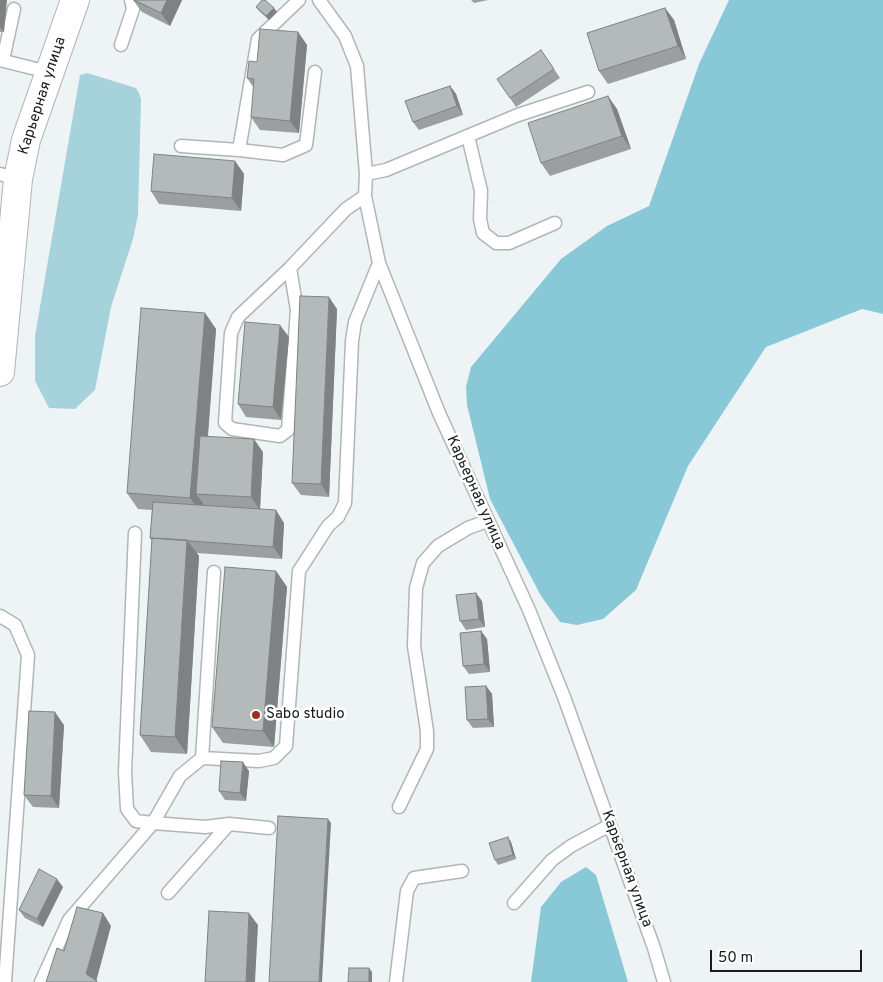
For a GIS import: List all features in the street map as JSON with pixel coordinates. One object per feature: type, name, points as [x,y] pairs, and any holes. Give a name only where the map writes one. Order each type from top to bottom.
[{"type":"street","name":"Карьерная улица","points":[[0,372],[9,176],[26,140],[48,72],[75,0]]},
{"type":"lane","points":[[121,46],[132,9],[131,0]]},
{"type":"lane","points":[[239,150],[258,39],[299,0]]},
{"type":"lane","name":"Карьерная улица","points":[[319,0],[345,36],[357,66],[366,174],[365,196],[379,263],[439,413],[529,610],[564,697],[654,948],[664,982]]},
{"type":"lane","points":[[14,9],[2,60],[48,72]]},
{"type":"lane","points":[[181,146],[283,155],[306,145],[315,72]]},
{"type":"lane","points":[[366,174],[386,170],[518,115],[588,92]]},
{"type":"lane","points":[[468,136],[481,191],[480,220],[483,233],[496,242],[509,243],[555,224]]},
{"type":"lane","points":[[290,268],[297,310],[288,430],[280,436],[232,429],[225,423],[231,333],[238,317],[290,268],[346,209],[365,196]]},
{"type":"lane","points":[[41,982],[69,920],[153,823],[180,776],[202,758],[259,760],[274,758],[286,746],[299,571],[328,526],[338,517],[345,503],[352,341],[356,322],[379,263]]},
{"type":"lane","points":[[399,807],[427,750],[427,731],[414,646],[416,588],[423,562],[438,546],[468,528],[487,521]]},
{"type":"lane","points":[[135,533],[126,772],[127,809],[136,821],[205,827],[229,824],[269,828]]},
{"type":"lane","points":[[202,758],[214,572]]},
{"type":"lane","points":[[0,616],[15,625],[28,655],[5,982]]},
{"type":"lane","points":[[168,893],[229,824]]},
{"type":"lane","points":[[514,903],[552,860],[571,846],[610,824]]},
{"type":"lane","points":[[396,982],[407,891],[414,878],[462,871]]},
{"type":"shaded area","points":[[729,0],[883,0],[883,314],[862,309],[766,347],[688,466],[636,590],[603,619],[577,625],[560,622],[541,596],[490,499],[467,405],[466,387],[471,367],[561,259],[607,226],[649,206],[699,64]]},
{"type":"shaded area","points":[[87,73],[136,88],[139,93],[141,99],[138,215],[133,239],[111,307],[95,390],[75,409],[49,408],[35,381],[35,336],[80,75]]},
{"type":"shaded area","points":[[586,867],[596,875],[628,982],[531,982],[541,907],[561,882]]},
{"type":"building","points":[[134,0],[167,0],[161,13]]},
{"type":"building","points":[[262,0],[265,0],[274,8],[266,16],[256,7]]},
{"type":"building","points":[[665,8],[678,46],[599,71],[587,33]]},
{"type":"building","points":[[260,29],[298,32],[290,121],[251,117],[254,79],[247,78],[249,61],[257,62]]},
{"type":"building","points":[[541,50],[554,69],[510,98],[497,79]]},
{"type":"building","points":[[450,86],[457,106],[413,122],[405,101]]},
{"type":"building","points":[[608,96],[622,136],[541,163],[528,123]]},
{"type":"building","points":[[154,154],[235,161],[232,198],[151,191]]},
{"type":"building","points":[[300,296],[329,297],[321,484],[292,483]]},
{"type":"building","points":[[141,308],[205,313],[190,498],[127,493]]},
{"type":"building","points":[[245,322],[280,325],[273,407],[238,404]]},
{"type":"building","points":[[200,436],[254,439],[251,497],[196,494]]},
{"type":"building","points":[[153,502],[276,510],[273,547],[150,538]]},
{"type":"building","points":[[152,538],[187,540],[175,737],[140,735]]},
{"type":"building","points":[[225,567],[276,571],[263,731],[212,727]]},
{"type":"building","points":[[476,593],[479,619],[460,621],[456,595]]},
{"type":"building","points":[[481,631],[484,664],[463,666],[460,633]]},
{"type":"building","points":[[486,686],[488,719],[467,720],[465,687]]},
{"type":"building","points":[[29,711],[55,712],[51,796],[24,795]]},
{"type":"building","points":[[221,761],[243,762],[240,793],[219,791]]},
{"type":"building","points":[[278,816],[328,819],[319,982],[269,982]]},
{"type":"building","points":[[508,837],[513,855],[495,860],[489,843]]},
{"type":"building","points":[[39,869],[57,879],[37,919],[19,910]]},
{"type":"building","points":[[77,907],[103,913],[86,974],[97,982],[46,982],[57,948],[64,951]]},
{"type":"building","points":[[209,911],[249,913],[246,982],[205,982]]},
{"type":"building","points":[[349,968],[369,968],[369,982],[348,982]]},
{"type":"place","name":"Sabo studio","points":[[256,715]]}]
